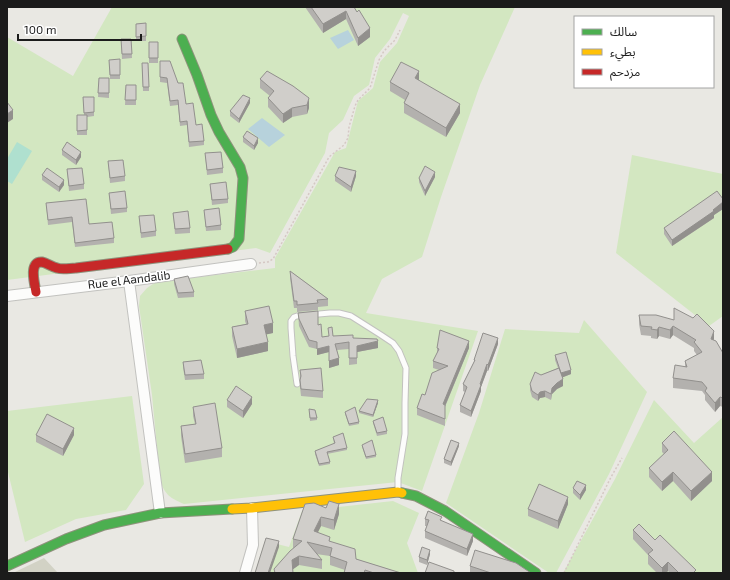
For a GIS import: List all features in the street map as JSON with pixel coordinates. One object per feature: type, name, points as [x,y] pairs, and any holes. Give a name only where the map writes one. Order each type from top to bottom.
[{"type":"street","points":[[36,292],[33,272],[34,266],[37,263],[42,262],[61,269],[76,268],[232,248],[237,243],[239,239],[242,174],[240,167],[211,116],[182,38]]},
{"type":"street","name":"Rue el Aandalib","points":[[7,296],[251,264]]},
{"type":"street","points":[[129,281],[160,513]]},
{"type":"street","points":[[7,566],[66,539],[104,525],[160,513],[252,508],[398,492],[416,496],[445,511],[536,573]]},
{"type":"street","points":[[245,573],[253,544],[252,508]]},
{"type":"lane","points":[[297,384],[291,328],[291,321],[297,316],[330,313],[339,313],[351,316],[393,343],[399,351],[406,368],[405,434],[398,492]]},
{"type":"path","points":[[251,264],[268,262],[273,259],[329,157],[344,145],[348,138],[349,127],[355,106],[358,100],[370,88],[379,60],[384,51],[395,40],[400,30]]},
{"type":"path","points":[[564,573],[611,477],[622,458]]},
{"type":"shaded area","points":[[44,558],[58,573],[13,573]]},
{"type":"green space","points":[[112,7],[515,7],[480,85],[422,257],[382,279],[366,313],[478,331],[422,491],[398,482],[184,504],[175,500],[166,493],[160,480],[152,395],[139,306],[140,296],[147,288],[156,282],[275,268],[275,258],[335,152],[346,148],[358,101],[373,88],[380,62],[397,43],[409,16],[403,13],[390,39],[375,58],[369,85],[354,96],[343,120],[329,133],[325,153],[270,253],[256,248],[7,280],[7,37],[73,76]]},
{"type":"green space","points":[[17,142],[32,151],[12,184],[7,181],[7,159]]},
{"type":"green space","points":[[632,155],[723,174],[723,316],[709,326],[616,253]]},
{"type":"green space","points":[[584,320],[647,392],[609,474],[556,573],[549,573],[446,503],[479,413],[505,329],[579,333]]},
{"type":"green space","points":[[132,396],[144,484],[126,510],[76,519],[25,542],[7,468],[7,411]]},
{"type":"green space","points":[[654,400],[694,443],[723,417],[723,573],[563,573],[615,479]]},
{"type":"green space","points":[[393,501],[419,513],[407,543],[418,573],[255,573],[265,541],[289,547],[302,511]]},
{"type":"water","points":[[348,30],[354,40],[338,49],[330,38]]},
{"type":"water","points":[[262,118],[285,135],[269,147],[248,129]]},
{"type":"building","points":[[311,7],[354,7],[357,12],[359,10],[370,28],[358,38],[346,11],[323,24]]},
{"type":"building","points":[[146,23],[146,36],[136,37],[136,24]]},
{"type":"building","points":[[121,39],[131,39],[132,54],[122,54]]},
{"type":"building","points":[[149,42],[158,42],[158,58],[149,58]]},
{"type":"building","points":[[120,59],[120,75],[110,75],[109,60]]},
{"type":"building","points":[[160,61],[170,61],[178,83],[183,83],[186,104],[193,103],[196,125],[202,124],[204,141],[189,142],[187,121],[180,122],[178,100],[170,101],[167,78],[160,77]]},
{"type":"building","points":[[401,62],[419,71],[415,78],[460,104],[446,128],[404,103],[409,93],[390,82]]},
{"type":"building","points":[[142,63],[148,63],[149,87],[143,87]]},
{"type":"building","points":[[267,71],[293,86],[309,98],[307,105],[292,108],[283,114],[268,98],[274,91],[260,79]]},
{"type":"building","points":[[99,78],[109,78],[109,93],[98,93]]},
{"type":"building","points":[[126,85],[136,85],[136,100],[125,100]]},
{"type":"building","points":[[243,95],[250,98],[239,119],[230,111]]},
{"type":"building","points":[[83,97],[94,97],[94,112],[84,113]]},
{"type":"building","points":[[7,102],[13,110],[7,114]]},
{"type":"building","points":[[77,115],[87,115],[87,130],[77,131]]},
{"type":"building","points":[[247,131],[258,138],[254,146],[243,137]]},
{"type":"building","points":[[67,142],[81,152],[76,160],[62,150]]},
{"type":"building","points":[[221,152],[223,168],[207,170],[205,153]]},
{"type":"building","points":[[123,160],[125,176],[110,178],[108,161]]},
{"type":"building","points":[[425,166],[435,172],[425,191],[419,178]]},
{"type":"building","points":[[339,167],[356,171],[351,187],[335,176]]},
{"type":"building","points":[[47,168],[64,180],[59,187],[42,175]]},
{"type":"building","points":[[82,168],[84,184],[69,186],[67,169]]},
{"type":"building","points":[[226,182],[228,199],[212,200],[210,184]]},
{"type":"building","points":[[125,191],[127,208],[111,209],[109,193]]},
{"type":"building","points":[[717,191],[723,199],[723,202],[713,210],[714,211],[672,240],[664,228]]},
{"type":"building","points":[[86,199],[89,224],[112,222],[114,238],[75,243],[72,217],[48,220],[46,203]]},
{"type":"building","points":[[219,208],[221,225],[206,227],[204,210]]},
{"type":"building","points":[[188,211],[190,228],[175,229],[173,213]]},
{"type":"building","points":[[154,215],[156,231],[141,233],[139,216]]},
{"type":"building","points":[[290,271],[328,299],[317,300],[318,303],[297,305],[297,301],[294,301]]},
{"type":"building","points":[[188,276],[194,292],[178,293],[174,279]]},
{"type":"building","points":[[269,306],[273,323],[264,325],[268,342],[237,349],[232,327],[248,324],[245,311]]},
{"type":"building","points":[[674,308],[693,318],[697,314],[714,331],[711,339],[716,341],[723,353],[723,398],[720,397],[715,403],[705,391],[707,388],[702,382],[673,378],[675,365],[687,367],[685,361],[702,352],[694,342],[696,340],[673,326],[670,330],[659,327],[657,330],[651,329],[652,327],[641,326],[639,315],[656,315],[674,320]]},
{"type":"building","points":[[318,311],[318,325],[321,324],[322,337],[329,336],[328,328],[332,327],[333,336],[353,335],[353,338],[377,339],[378,341],[357,346],[357,358],[349,358],[349,342],[335,344],[339,358],[329,361],[329,346],[317,349],[317,342],[309,340],[299,319],[298,313]]},
{"type":"building","points":[[440,330],[469,341],[443,404],[445,405],[445,419],[417,408],[422,394],[425,395],[432,373],[448,366],[433,361],[439,349],[437,348]]},
{"type":"building","points":[[483,333],[498,338],[488,365],[487,364],[471,411],[460,405],[467,387],[463,384],[475,360]]},
{"type":"building","points":[[566,352],[571,370],[561,373],[555,355]]},
{"type":"building","points":[[201,360],[204,374],[185,375],[183,362]]},
{"type":"building","points":[[321,368],[323,391],[301,389],[300,370]]},
{"type":"building","points":[[559,368],[563,379],[552,388],[551,394],[545,391],[540,392],[538,395],[532,391],[530,384],[535,372],[541,375]]},
{"type":"building","points":[[236,386],[252,397],[243,411],[227,400]]},
{"type":"building","points":[[367,399],[378,400],[373,415],[359,411]]},
{"type":"building","points":[[215,403],[222,448],[185,454],[181,426],[196,424],[193,407]]},
{"type":"building","points":[[355,407],[359,422],[349,424],[345,412]]},
{"type":"building","points":[[309,409],[315,410],[317,418],[310,418]]},
{"type":"building","points":[[47,414],[74,428],[63,449],[36,435]]},
{"type":"building","points":[[383,417],[387,431],[377,433],[373,421]]},
{"type":"building","points":[[674,431],[712,472],[691,491],[673,472],[662,482],[649,468],[668,450],[662,443]]},
{"type":"building","points":[[343,433],[347,448],[327,452],[330,462],[319,464],[315,451],[335,443],[333,437]]},
{"type":"building","points":[[372,440],[376,455],[366,457],[362,445]]},
{"type":"building","points":[[451,440],[459,443],[451,462],[444,459]]},
{"type":"building","points":[[577,481],[586,485],[580,495],[573,488]]},
{"type":"building","points":[[539,484],[568,497],[558,521],[528,509]]},
{"type":"building","points":[[329,501],[339,504],[334,520],[321,517],[314,531],[330,537],[329,541],[355,549],[356,559],[401,573],[374,573],[365,570],[364,573],[344,573],[347,562],[330,556],[332,548],[307,542],[322,560],[299,556],[292,560],[293,573],[275,573],[274,569],[290,551],[302,541],[293,539],[305,504],[314,503],[326,508]]},
{"type":"building","points":[[428,511],[442,517],[440,520],[473,534],[467,549],[425,531],[429,520],[425,519]]},
{"type":"building","points":[[639,524],[655,540],[660,535],[696,570],[693,573],[679,573],[668,562],[662,568],[648,554],[653,550],[633,530]]},
{"type":"building","points":[[266,538],[279,541],[268,573],[255,573]]},
{"type":"building","points":[[422,547],[430,550],[427,560],[419,557]]},
{"type":"building","points":[[475,550],[516,563],[531,573],[491,573],[470,566]]},
{"type":"building","points":[[429,562],[454,571],[454,573],[425,573]]},
{"type":"traffic: fast","points":[[182,39],[211,115],[219,132],[240,167],[243,178],[239,239],[233,247],[228,249]]},
{"type":"traffic: fast","points":[[402,493],[416,496],[445,511],[536,573]]},
{"type":"traffic: fast","points":[[7,566],[66,539],[104,525],[160,513],[232,509]]},
{"type":"traffic: slow","points":[[232,509],[398,492],[402,493]]},
{"type":"traffic: jam","points":[[36,292],[33,274],[35,265],[42,262],[66,269],[228,249]]}]
